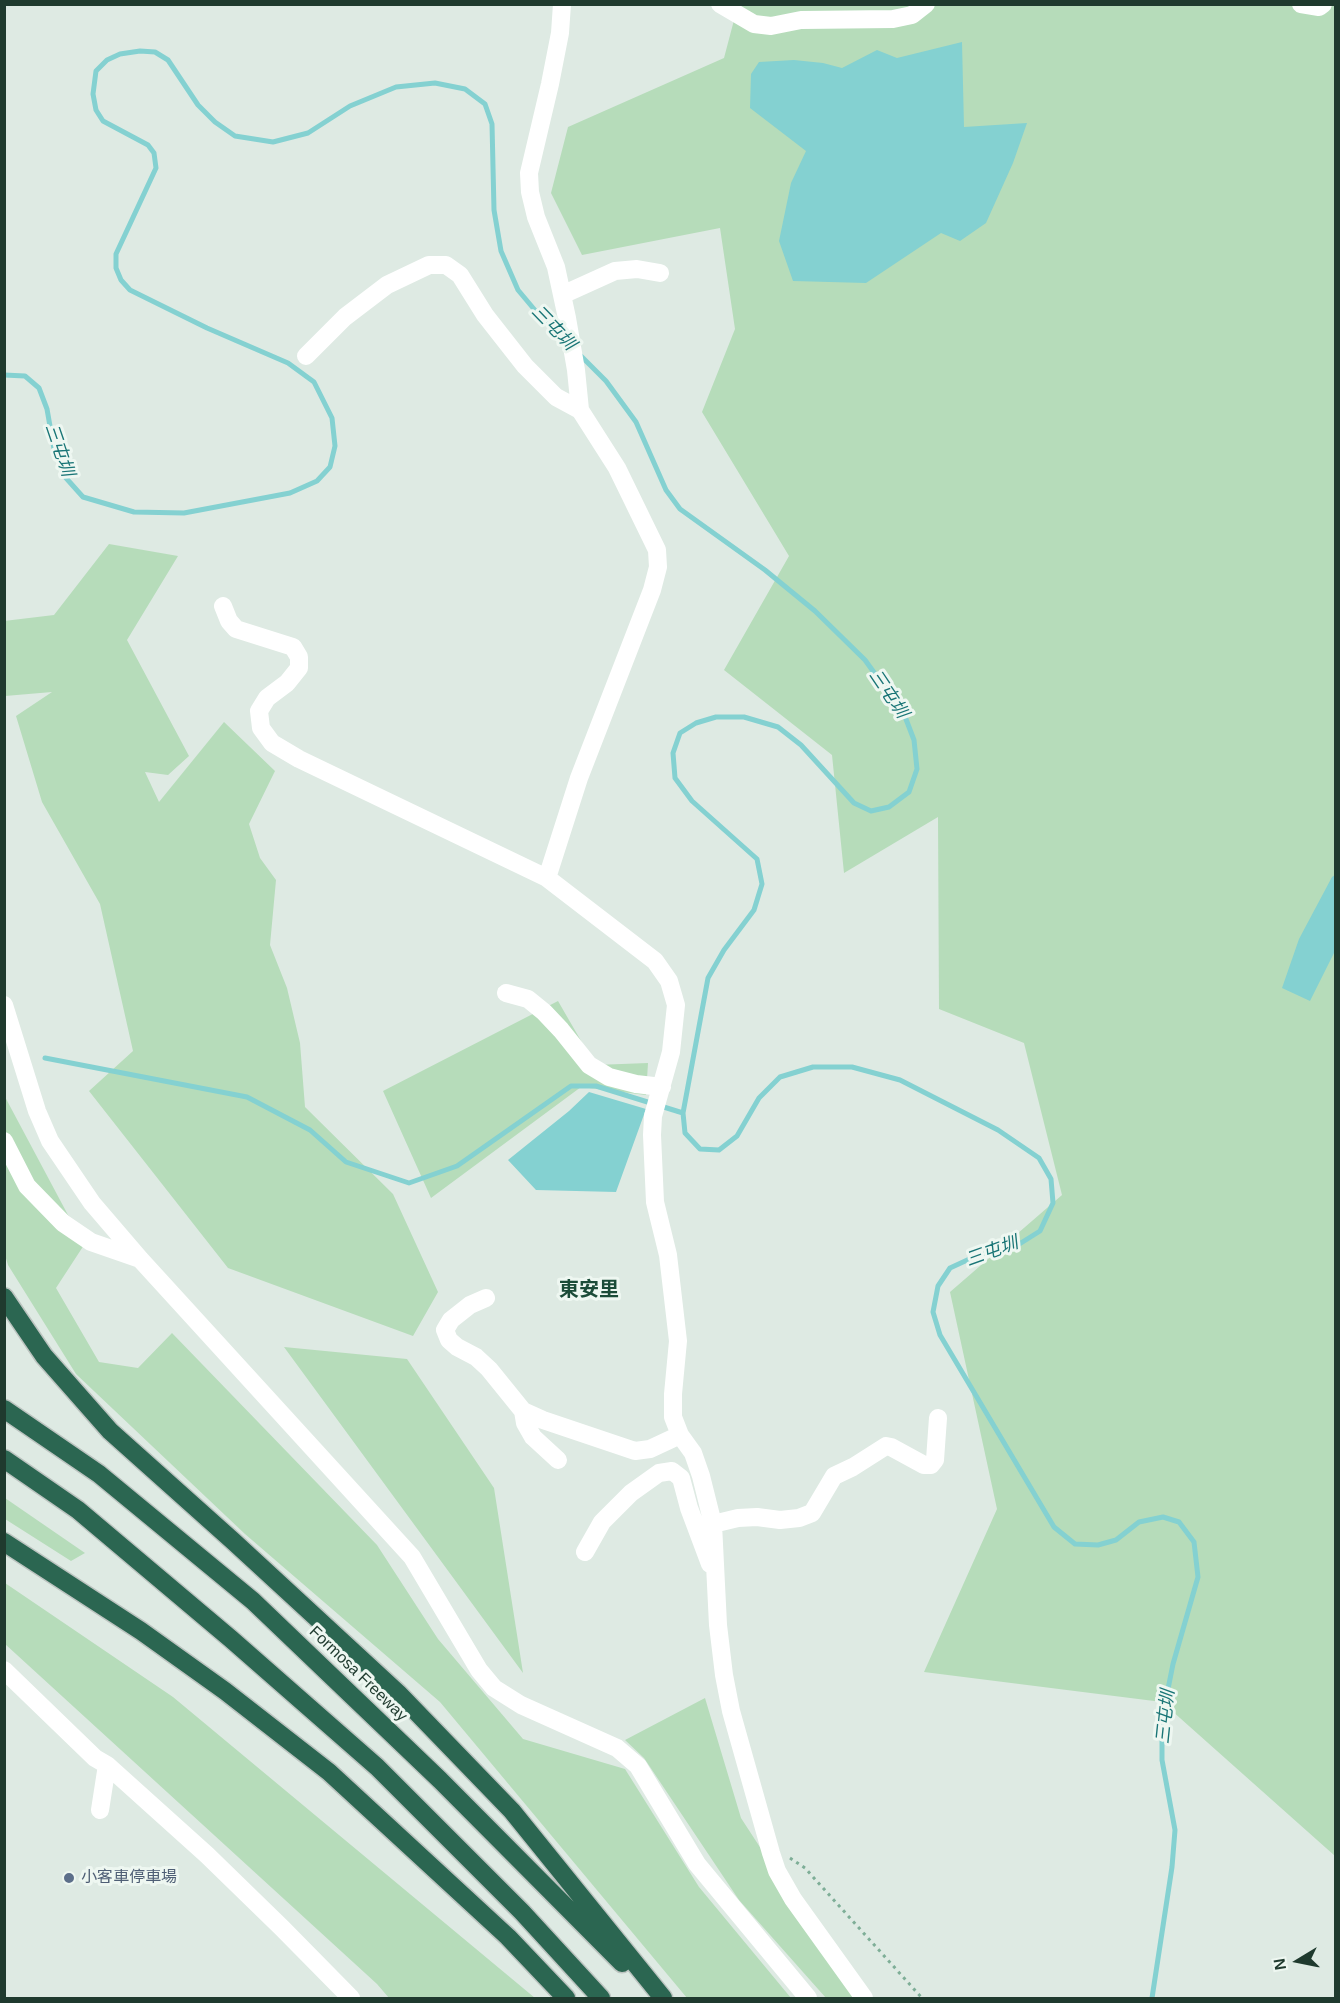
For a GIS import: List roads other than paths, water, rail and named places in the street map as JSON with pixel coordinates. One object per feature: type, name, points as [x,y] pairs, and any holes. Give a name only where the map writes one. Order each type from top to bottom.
[{"type":"highway","points":[[4,1297],[44,1356],[110,1431],[398,1693],[512,1811],[663,1998]]},
{"type":"highway","name":"Formosa Freeway","points":[[4,1409],[99,1474],[253,1601],[440,1780],[657,1998]]},
{"type":"highway","points":[[4,1459],[78,1510],[231,1639],[376,1767],[522,1912],[601,1998]]},
{"type":"highway","points":[[4,1542],[141,1631],[225,1691],[329,1772],[508,1936],[567,1998]]},
{"type":"street","points":[[548,878],[579,778],[652,590],[658,567],[657,550],[617,468],[580,410],[576,370],[556,267],[536,217],[530,192],[529,173],[560,33],[562,4]]},
{"type":"street","points":[[720,4],[754,24],[771,26],[801,20],[893,19],[912,15],[926,4]]},
{"type":"street","points":[[1301,4],[1319,7],[1323,4]]},
{"type":"street","points":[[306,356],[345,317],[387,285],[429,265],[446,265],[460,275],[485,315],[525,366],[556,397],[580,410]]},
{"type":"street","points":[[562,296],[615,271],[637,269],[660,273]]},
{"type":"street","points":[[223,606],[229,621],[236,629],[293,647],[299,657],[299,668],[287,683],[267,698],[259,711],[261,728],[272,743],[299,759],[548,878],[655,961],[669,981],[676,1005],[671,1052],[653,1116],[655,1202],[668,1255],[678,1341],[672,1394],[672,1417],[680,1435],[693,1453],[712,1524],[717,1580],[717,1626],[724,1676],[731,1711],[771,1853],[777,1871],[793,1899],[864,1998]]},
{"type":"street","points":[[506,993],[528,999],[544,1012],[561,1029],[589,1065],[609,1077],[636,1084],[662,1087]]},
{"type":"street","points":[[4,1005],[36,1111],[50,1141],[92,1203],[140,1259],[412,1557],[479,1670],[494,1688],[521,1705],[617,1748],[638,1766],[697,1864],[808,1998]]},
{"type":"street","points":[[4,1141],[27,1186],[63,1223],[91,1242],[140,1259]]},
{"type":"street","points":[[486,1298],[470,1305],[451,1320],[446,1330],[449,1340],[476,1357],[523,1411],[635,1451],[650,1449],[680,1435]]},
{"type":"street","points":[[523,1411],[525,1423],[533,1437],[558,1460]]},
{"type":"street","points":[[712,1524],[738,1518],[790,1519],[812,1513],[834,1476],[886,1446],[924,1465],[931,1465],[935,1460],[938,1418]]},
{"type":"street","points":[[585,1552],[602,1522],[631,1493],[658,1473],[672,1471],[681,1478],[689,1508],[717,1580]]},
{"type":"street","points":[[4,1670],[95,1758],[107,1766],[207,1855],[351,1998]]},
{"type":"street","points":[[100,1810],[107,1766]]},
{"type":"water","points":[[962,42],[964,127],[1027,123],[1013,163],[986,223],[960,241],[941,233],[866,283],[793,281],[779,241],[791,183],[806,151],[750,108],[751,74],[759,62],[794,60],[823,63],[842,68],[877,50],[897,58]]},
{"type":"water","points":[[1335,875],[1335,951],[1310,1001],[1282,988],[1299,939]]},
{"type":"water","points":[[589,1092],[646,1109],[616,1192],[536,1190],[508,1160]]},
{"type":"waterway","name":"三屯圳","points":[[4,375],[25,376],[39,388],[47,409],[54,449],[66,478],[83,497],[134,512],[184,513],[290,493],[317,481],[330,467],[335,446],[332,418],[314,382],[288,363],[207,328],[130,290],[121,280],[116,268],[116,254],[156,168],[154,153],[148,145],[103,121],[96,110],[93,94],[96,71],[107,60],[120,54],[140,51],[155,52],[168,60],[198,105],[215,122],[235,136],[273,142],[308,133],[350,106],[396,87],[435,83],[465,89],[485,104],[492,124],[494,210],[501,251],[518,290],[544,321],[565,341]]},
{"type":"waterway","name":"三屯圳","points":[[580,355],[606,381],[636,422],[666,490],[680,509],[765,570],[815,611],[865,660],[904,714],[914,740],[917,769],[909,792],[889,807],[871,811],[854,803],[801,745],[778,727],[744,717],[716,717],[696,723],[680,733],[673,753],[675,778],[692,801],[757,859],[762,884],[754,910],[724,950],[708,978],[683,1113],[685,1133],[700,1149],[719,1150],[737,1136],[759,1098],[780,1077],[813,1067],[852,1067],[900,1080],[998,1130],[1039,1158],[1051,1179],[1053,1203],[1040,1231],[1013,1248],[976,1256],[950,1268],[938,1286],[933,1312],[940,1335],[1054,1527],[1075,1544],[1098,1545],[1116,1540],[1139,1522],[1163,1517],[1179,1522],[1194,1542],[1198,1577],[1173,1664],[1162,1719],[1162,1760],[1175,1830],[1172,1867],[1152,1998]]},
{"type":"waterway","points":[[45,1058],[247,1097],[310,1130],[346,1162],[409,1183],[457,1166],[571,1086],[596,1086],[683,1113]]},
{"type":"place","name":"小客車停車場","points":[[69,1878]]},
{"type":"district","name":"東安里","points":[[589,1290]]}]
